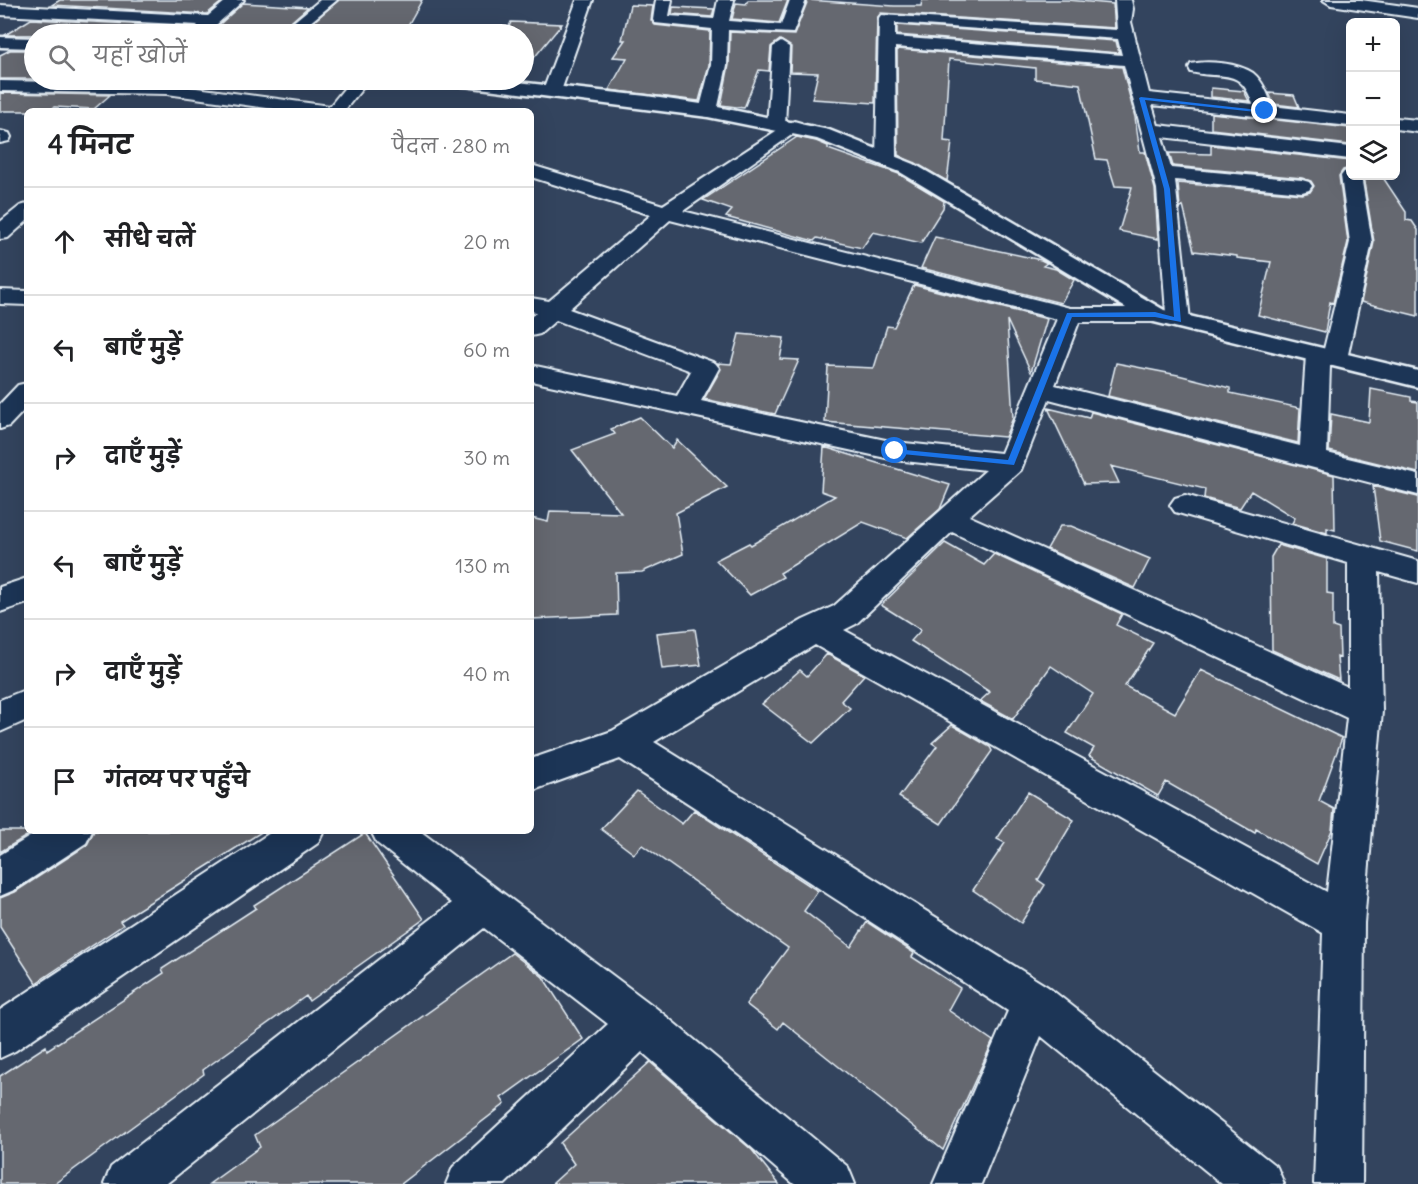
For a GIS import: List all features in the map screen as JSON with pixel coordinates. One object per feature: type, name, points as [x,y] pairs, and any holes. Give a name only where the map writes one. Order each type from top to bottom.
[{"type":"street","points":[[207,24],[236,0]]},
{"type":"street","points":[[300,24],[329,0]]},
{"type":"street","points":[[552,91],[585,0]]},
{"type":"street","points":[[664,0],[661,20],[786,30],[798,0]]},
{"type":"street","points":[[708,111],[719,64],[720,25],[726,0]]},
{"type":"street","points":[[1123,0],[1125,9],[1123,22],[1131,61],[1167,189],[1178,320]]},
{"type":"street","points":[[1331,0],[1418,13]]},
{"type":"street","points":[[886,159],[888,9],[1126,35]]},
{"type":"street","points":[[0,10],[210,21]]},
{"type":"street","points":[[887,41],[1131,61]]},
{"type":"street","points":[[0,42],[24,43]]},
{"type":"street","points":[[781,47],[785,126]]},
{"type":"street","points":[[1197,68],[1231,71],[1244,76],[1251,81],[1265,111]]},
{"type":"street","points":[[0,86],[24,86]]},
{"type":"street","points":[[534,89],[708,111],[822,134],[907,168],[1155,315]]},
{"type":"street","points":[[150,104],[165,90]]},
{"type":"street","points":[[207,90],[312,108]]},
{"type":"street","points":[[337,108],[352,90]]},
{"type":"street","points":[[1141,98],[1346,120]]},
{"type":"street","points":[[1326,118],[1346,152]]},
{"type":"street","points":[[1400,124],[1418,126]]},
{"type":"street","points":[[534,322],[541,307],[785,126]]},
{"type":"street","points":[[1151,130],[1346,158]]},
{"type":"street","points":[[534,172],[666,213],[1070,315],[1155,315],[1418,380]]},
{"type":"street","points":[[1163,173],[1302,186]]},
{"type":"street","points":[[1313,457],[1326,357],[1360,242],[1352,180]]},
{"type":"street","points":[[0,233],[24,213]]},
{"type":"street","points":[[0,297],[24,298]]},
{"type":"street","points":[[541,307],[706,368],[685,406]]},
{"type":"street","points":[[534,774],[624,742],[815,629],[845,615],[948,518],[1011,463],[1070,315]]},
{"type":"street","points":[[534,374],[895,451],[1011,463]]},
{"type":"street","points":[[1040,389],[1418,485]]},
{"type":"street","points":[[0,420],[24,394]]},
{"type":"street","points":[[1185,505],[1418,572]]},
{"type":"street","points":[[948,518],[1365,711]]},
{"type":"street","points":[[1338,1184],[1344,923],[1365,711],[1363,558]]},
{"type":"street","points":[[0,600],[24,591]]},
{"type":"street","points":[[815,629],[1344,923]]},
{"type":"street","points":[[0,717],[24,705]]},
{"type":"street","points":[[624,742],[1033,1002],[1260,1184]]},
{"type":"street","points":[[0,877],[68,834]]},
{"type":"street","points":[[0,1036],[301,834]]},
{"type":"street","points":[[394,834],[641,1023],[831,1184]]},
{"type":"street","points":[[128,1184],[484,903]]},
{"type":"street","points":[[957,1184],[1033,1002]]},
{"type":"street","points":[[470,1184],[641,1023]]},
{"type":"building","points":[[60,0],[224,0],[207,14],[52,5]]},
{"type":"building","points":[[339,0],[422,0],[409,24],[311,24]]},
{"type":"building","points":[[748,0],[788,0],[779,23],[732,19],[736,3],[746,4]]},
{"type":"building","points":[[808,0],[894,6],[921,6],[922,0],[1068,0],[1113,4],[1115,28],[881,13],[877,18],[875,103],[812,99],[818,73],[790,72],[791,47],[780,40],[771,47],[769,71],[759,70],[744,108],[721,105],[729,65],[730,32],[794,35]]},
{"type":"building","points":[[243,3],[308,7],[288,24],[220,24]]},
{"type":"building","points":[[630,5],[653,6],[651,20],[655,25],[710,31],[709,65],[699,101],[609,90],[627,58],[613,57],[625,40],[622,40]]},
{"type":"building","points":[[673,7],[714,9],[712,17],[672,14]]},
{"type":"building","points":[[31,19],[132,24],[24,24],[24,35],[5,35]]},
{"type":"building","points":[[511,22],[562,24],[534,58],[534,24],[510,24]]},
{"type":"building","points":[[897,25],[1116,41],[1119,53],[897,35]]},
{"type":"building","points":[[897,49],[1122,67],[1135,117],[1140,152],[1145,152],[1155,189],[1158,239],[1119,231],[1132,187],[1115,186],[1107,160],[1096,159],[1080,84],[1035,79],[1035,68],[949,59],[944,141],[952,142],[947,181],[898,155]]},
{"type":"building","points":[[10,50],[24,50],[24,79],[0,79],[0,55]]},
{"type":"building","points":[[1211,88],[1244,91],[1249,101],[1211,97]]},
{"type":"building","points":[[0,93],[110,95],[95,108],[54,107],[0,111]]},
{"type":"building","points":[[1269,93],[1294,95],[1299,107],[1274,104]]},
{"type":"building","points":[[1211,113],[1346,128],[1346,145],[1211,129]]},
{"type":"building","points":[[797,137],[816,141],[828,146],[828,149],[899,174],[944,201],[943,208],[921,243],[873,232],[862,248],[817,238],[814,241],[726,217],[732,210],[703,200]]},
{"type":"building","points":[[1211,145],[1346,161],[1346,169],[1339,176],[1348,242],[1333,303],[1330,302],[1325,332],[1258,315],[1271,262],[1194,251],[1183,206],[1180,209],[1178,183],[1302,194],[1310,192],[1314,186],[1311,181],[1302,178],[1173,166],[1169,153],[1211,154]]},
{"type":"building","points":[[1364,180],[1385,180],[1406,212],[1406,220],[1412,221],[1418,230],[1418,316],[1361,302],[1374,242]]},
{"type":"building","points":[[935,237],[1041,260],[1047,263],[1043,266],[1056,269],[1074,280],[1061,303],[921,268]]},
{"type":"building","points":[[914,285],[1047,319],[1031,372],[1007,320],[1013,418],[1005,437],[825,422],[828,366],[874,368],[887,326],[894,327]]},
{"type":"building","points":[[739,334],[784,338],[780,359],[799,360],[775,414],[704,399],[721,369],[718,363],[731,364]]},
{"type":"building","points":[[1116,363],[1178,375],[1230,388],[1230,393],[1300,408],[1298,443],[1108,396]]},
{"type":"building","points":[[1371,389],[1411,397],[1411,401],[1418,402],[1418,473],[1329,451],[1331,414],[1369,422]]},
{"type":"building","points":[[1048,408],[1089,418],[1091,412],[1334,475],[1335,530],[1327,528],[1327,533],[1292,523],[1295,518],[1251,491],[1240,508],[1204,498],[1205,489],[1111,466],[1119,483],[1084,484]]},
{"type":"building","points":[[640,417],[672,448],[677,440],[727,487],[676,513],[683,554],[642,572],[616,573],[617,615],[534,619],[534,519],[548,522],[550,511],[621,513],[572,450],[615,434],[611,429]]},
{"type":"building","points":[[824,447],[950,485],[940,509],[907,538],[863,522],[780,573],[783,577],[750,595],[716,560],[749,543],[751,545],[835,496],[821,491]]},
{"type":"building","points":[[1373,486],[1418,497],[1418,551],[1380,541]]},
{"type":"building","points":[[1060,526],[1071,526],[1150,559],[1135,588],[1047,549]]},
{"type":"building","points":[[945,543],[984,565],[994,554],[1122,614],[1116,625],[1153,643],[1125,686],[1175,713],[1201,670],[1342,738],[1319,801],[1334,809],[1332,830],[1317,864],[1256,829],[1255,833],[1166,782],[1158,796],[1089,756],[1094,748],[1067,733],[1093,694],[1051,666],[1013,719],[980,701],[990,692],[911,641],[921,630],[881,605]]},
{"type":"building","points":[[1278,545],[1327,559],[1327,593],[1333,594],[1333,627],[1339,629],[1340,658],[1337,657],[1339,680],[1272,650],[1271,557]]},
{"type":"building","points":[[695,629],[701,665],[662,669],[657,633]]},
{"type":"building","points":[[827,654],[864,675],[841,701],[850,708],[813,743],[762,704],[800,670],[807,676]]},
{"type":"building","points":[[952,725],[990,747],[992,751],[941,824],[899,797],[937,746],[932,743]]},
{"type":"building","points":[[637,791],[682,824],[694,810],[818,891],[804,911],[851,947],[867,922],[914,953],[912,957],[960,988],[948,1010],[993,1041],[943,1150],[783,1022],[778,1029],[746,1004],[788,948],[642,845],[634,854],[601,829]]},
{"type":"building","points":[[1028,792],[1074,820],[1038,880],[1045,885],[1021,923],[973,890],[1005,843],[997,839]]},
{"type":"building","points":[[0,831],[24,831],[24,834],[30,834],[0,852]]},
{"type":"building","points":[[92,834],[258,834],[120,921],[123,925],[36,983],[0,927],[0,898],[15,892],[87,845]]},
{"type":"building","points":[[366,834],[424,919],[309,1001],[306,996],[203,1070],[204,1074],[54,1184],[0,1184],[0,1076],[46,1046],[47,1050],[164,973],[162,969],[256,908],[254,905]]},
{"type":"building","points":[[512,953],[543,977],[583,1039],[501,1098],[505,1104],[401,1184],[209,1184],[260,1147],[255,1135]]},
{"type":"building","points":[[650,1062],[752,1150],[779,1184],[552,1184],[574,1164],[560,1143]]},
{"type":"route","points":[[895,451],[1011,463],[1070,315],[1155,315],[1178,320],[1167,189],[1141,98],[1265,111]]}]
